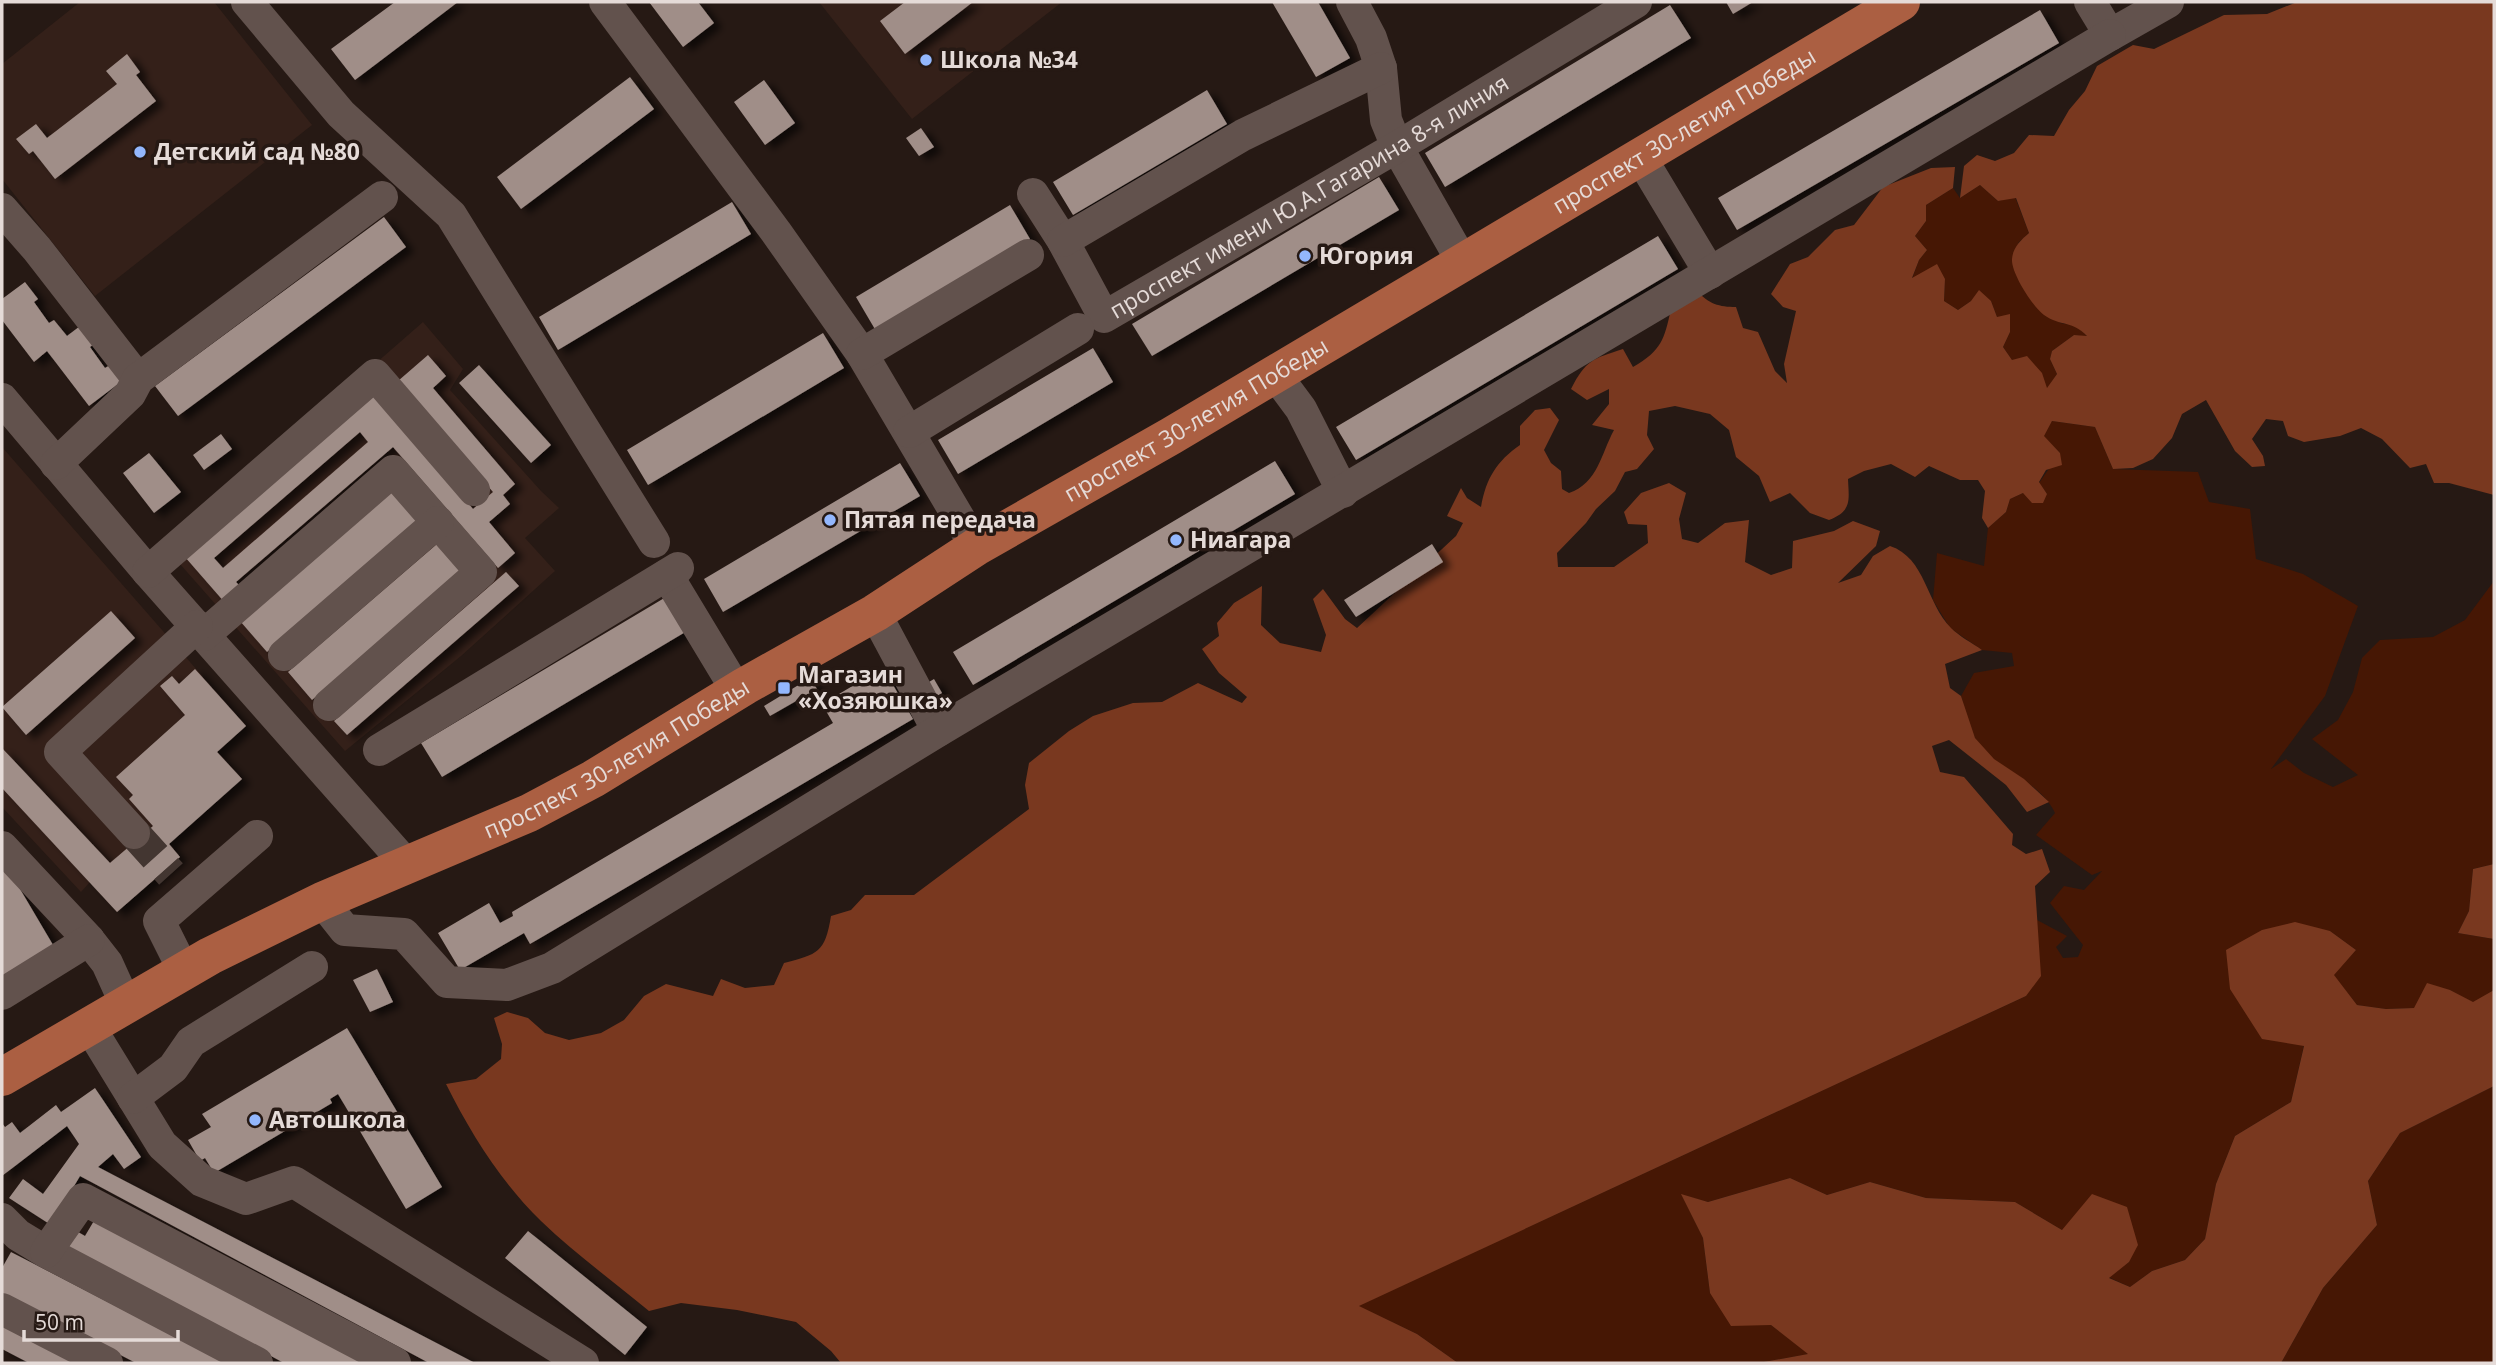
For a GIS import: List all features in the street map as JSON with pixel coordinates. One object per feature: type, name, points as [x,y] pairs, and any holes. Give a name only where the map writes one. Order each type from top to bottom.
[{"type":"main road","name":"проспект 30-летия Победы","points":[[2,1077],[184,971],[322,901],[540,808],[593,779],[737,691],[875,613],[976,547],[1171,436],[1901,2]]},
{"type":"street","points":[[247,2],[341,114],[450,215],[654,542]]},
{"type":"street","points":[[605,2],[776,232],[862,354],[976,547]]},
{"type":"street","points":[[1352,2],[1371,38],[1381,68],[1386,120],[1397,147],[1464,263]]},
{"type":"street","name":"проспект имени Ю.А.Гагарина 8-я линия","points":[[1033,194],[1063,241],[1104,317],[1397,147],[1636,2]]},
{"type":"street","points":[[2090,2],[2110,35]]},
{"type":"street","points":[[322,901],[345,930],[404,934],[447,982],[508,985],[552,968],[938,731],[2168,2]]},
{"type":"street","points":[[1063,241],[1243,135],[1381,68]]},
{"type":"street","points":[[1641,158],[1710,273]]},
{"type":"street","points":[[56,464],[130,394],[138,379],[382,197]]},
{"type":"street","points":[[2,209],[37,249],[138,379]]},
{"type":"street","points":[[862,354],[1028,255]]},
{"type":"street","points":[[909,432],[1078,329]]},
{"type":"street","points":[[1275,374],[1301,409],[1343,492]]},
{"type":"street","points":[[148,572],[375,375],[474,490]]},
{"type":"street","points":[[2,399],[148,572],[407,865]]},
{"type":"street","points":[[134,833],[60,752],[393,471],[481,572],[329,705]]},
{"type":"street","points":[[284,654],[438,522]]},
{"type":"street","points":[[379,750],[673,572],[737,691]]},
{"type":"street","points":[[875,613],[938,731]]},
{"type":"street","points":[[184,971],[159,920],[181,884],[257,836]]},
{"type":"street","points":[[2,847],[89,940],[107,963],[126,1005]]},
{"type":"street","points":[[2,994],[89,940]]},
{"type":"street","points":[[134,1098],[173,1068],[191,1042],[312,967]]},
{"type":"street","points":[[89,1026],[162,1145],[202,1181],[246,1199],[294,1182],[583,1363]]},
{"type":"street","points":[[47,1252],[83,1199],[394,1363]]},
{"type":"street","points":[[2,1219],[18,1235],[47,1252],[257,1363]]},
{"type":"street","points":[[2,1309],[107,1363]]},
{"type":"shaded area","name":"Детский сад №80","points":[[80,2],[214,2],[312,125],[95,296],[2,179],[2,64]]},
{"type":"shaded area","name":"Школа №34","points":[[819,2],[1062,2],[912,119]]},
{"type":"shaded area","points":[[2297,2],[2494,2],[2494,495],[2449,483],[2434,483],[2426,464],[2410,468],[2382,439],[2361,428],[2340,436],[2304,442],[2288,436],[2283,421],[2266,419],[2252,439],[2263,456],[2265,466],[2252,467],[2235,451],[2206,400],[2182,414],[2172,438],[2153,459],[2133,468],[2113,469],[2095,427],[2052,421],[2044,436],[2060,453],[2062,465],[2046,470],[2039,482],[2047,494],[2043,503],[2032,503],[2023,493],[2010,499],[2006,512],[1988,528],[1982,518],[1985,491],[1978,480],[1960,480],[1929,466],[1915,477],[1891,464],[1864,471],[1848,479],[1848,504],[1842,513],[1829,520],[1810,513],[1790,493],[1770,502],[1759,476],[1736,457],[1729,430],[1710,414],[1675,406],[1649,411],[1647,435],[1654,449],[1637,469],[1625,472],[1615,491],[1557,553],[1558,567],[1614,567],[1648,543],[1647,525],[1628,524],[1624,512],[1641,493],[1669,483],[1686,493],[1679,519],[1682,539],[1698,543],[1725,523],[1749,520],[1745,562],[1771,575],[1792,568],[1793,541],[1834,531],[1853,521],[1880,531],[1876,546],[1838,583],[1861,575],[1873,556],[1890,546],[1911,560],[1943,618],[1954,631],[1982,650],[1945,664],[1950,688],[1961,696],[1975,738],[1994,759],[2024,779],[2049,802],[2027,812],[2006,785],[1949,740],[1932,746],[1940,772],[1964,777],[2013,834],[2012,845],[2026,854],[2042,849],[2050,872],[2035,886],[2041,976],[2026,996],[1359,1306],[1417,1334],[1458,1363],[841,1363],[831,1351],[796,1322],[737,1310],[681,1303],[649,1311],[541,1221],[500,1174],[476,1139],[446,1084],[476,1079],[501,1059],[502,1044],[494,1018],[507,1012],[528,1018],[545,1033],[569,1040],[601,1033],[624,1020],[644,996],[666,984],[713,996],[721,979],[745,988],[774,985],[784,963],[818,950],[826,938],[831,916],[851,910],[865,895],[914,895],[1029,809],[1025,785],[1029,763],[1069,731],[1093,716],[1133,703],[1162,702],[1198,683],[1242,703],[1247,697],[1219,673],[1202,649],[1219,636],[1217,623],[1234,603],[1262,586],[1261,625],[1280,643],[1321,652],[1326,635],[1313,599],[1323,589],[1345,619],[1357,628],[1456,536],[1463,523],[1447,516],[1461,488],[1467,498],[1481,507],[1494,471],[1505,457],[1520,445],[1520,426],[1535,410],[1550,408],[1559,420],[1544,450],[1551,463],[1561,471],[1562,489],[1569,493],[1579,488],[1598,467],[1614,430],[1592,425],[1609,404],[1609,389],[1587,400],[1571,389],[1576,379],[1591,362],[1623,349],[1633,367],[1643,361],[1660,343],[1671,309],[1697,291],[1715,304],[1736,307],[1743,328],[1758,332],[1775,371],[1787,383],[1784,364],[1796,311],[1783,307],[1771,294],[1790,264],[1808,257],[1835,230],[1854,225],[1883,187],[1931,168],[1955,167],[1953,188],[1926,205],[1926,221],[1915,236],[1927,250],[1919,260],[1912,278],[1937,264],[1945,279],[1944,301],[1958,310],[1971,301],[1979,290],[1991,301],[1997,317],[2010,314],[2010,332],[2003,347],[2012,360],[2027,356],[2042,373],[2047,388],[2057,374],[2050,359],[2052,351],[2074,335],[2087,336],[2071,325],[2056,321],[2039,311],[2019,281],[2013,265],[2016,247],[2029,233],[2016,198],[1998,201],[1980,185],[1960,198],[1964,166],[1977,155],[1995,161],[2014,153],[2029,135],[2054,136],[2069,110],[2085,91],[2097,66],[2133,45],[2154,49],[2224,15],[2267,14]]},
{"type":"shaded area","points":[[1980,185],[1998,201],[2015,197],[2029,233],[2018,243],[2060,323],[2077,326],[2088,337],[2074,335],[2052,351],[2050,359],[2057,374],[2047,389],[2012,360],[2003,347],[2010,332],[1997,317],[1991,301],[1971,301],[1958,310],[1944,301],[1945,279],[1912,279],[1919,260],[1927,250],[1915,236],[1926,221],[1926,205],[1953,188],[1960,198]]},
{"type":"shaded area","points":[[423,322],[463,369],[450,390],[559,508],[525,538],[555,571],[461,656],[345,751],[165,547]]},
{"type":"shaded area","points":[[2052,421],[2095,427],[2113,469],[2198,472],[2209,502],[2250,509],[2256,559],[2303,574],[2358,606],[2325,696],[2271,769],[2286,759],[2304,773],[2333,787],[2358,775],[2312,739],[2338,720],[2353,692],[2362,658],[2380,640],[2433,637],[2465,620],[2494,581],[2494,864],[2473,869],[2469,911],[2458,933],[2494,939],[2494,990],[2473,1003],[2450,990],[2414,1008],[2386,1009],[2357,1005],[2333,975],[2356,950],[2330,931],[2291,1102],[2235,1136],[2216,1184],[2205,1239],[2185,1260],[2152,1271],[2130,1287],[2108,1277],[2129,1262],[2062,1230],[2015,1202],[1926,1198],[1870,1182],[1827,1195],[1790,1178],[1708,1202],[1682,1195],[1703,1238],[1710,1293],[1771,1325],[1809,1354],[1758,1363],[1458,1363],[1417,1334],[1358,1306],[2026,996],[2038,946],[2037,920],[2067,936],[2056,947],[2063,958],[2078,957],[2083,945],[2050,903],[2064,886],[2084,890],[2102,871],[2092,875],[2036,835],[2055,813],[2038,791],[1993,758],[1975,738],[1961,696],[1974,673],[2014,666],[2012,653],[1982,650],[1950,628],[1933,600],[1937,553],[1984,566],[1988,528],[2006,512],[2010,499],[2023,493],[2047,494],[2039,483],[2060,453],[2043,436]]},
{"type":"shaded area","points":[[2,447],[246,726],[218,752],[242,779],[169,843],[180,857],[117,912],[90,882],[81,892],[2,807]]},
{"type":"shaded area","points":[[2494,864],[2494,939],[2458,933],[2469,911],[2473,869]]},
{"type":"shaded area","points":[[2295,922],[2330,931],[2356,950],[2334,975],[2357,1005],[2386,1009],[2414,1008],[2427,983],[2450,990],[2473,1002],[2494,990],[2494,1086],[2400,1133],[2368,1181],[2377,1225],[2323,1288],[2281,1363],[1758,1363],[1808,1354],[1771,1325],[1731,1326],[1710,1293],[1703,1238],[1681,1194],[1708,1202],[1790,1178],[1827,1195],[1870,1182],[1926,1198],[2015,1202],[2062,1230],[2092,1194],[2127,1207],[2138,1245],[2129,1262],[2109,1278],[2130,1287],[2152,1271],[2185,1260],[2205,1239],[2216,1184],[2235,1136],[2291,1102],[2304,1046],[2262,1039],[2230,989],[2226,950],[2262,930]]},
{"type":"shaded area","points":[[2494,1086],[2494,1363],[2281,1363],[2323,1288],[2377,1225],[2368,1181],[2400,1133]]},
{"type":"building","points":[[395,2],[458,2],[355,80],[331,49]]},
{"type":"building","points":[[649,2],[698,2],[714,23],[683,47]]},
{"type":"building","points":[[905,2],[973,2],[905,54],[880,21]]},
{"type":"building","points":[[1272,2],[1318,2],[1350,58],[1316,77]]},
{"type":"building","points":[[1726,2],[1753,2],[1733,14]]},
{"type":"building","points":[[1670,5],[1691,38],[1445,187],[1425,153]]},
{"type":"building","points":[[2040,10],[2059,43],[1737,230],[1718,198]]},
{"type":"building","points":[[127,54],[140,72],[136,75],[156,101],[55,179],[33,151],[29,154],[16,139],[36,124],[47,138],[117,84],[106,71]]},
{"type":"building","points":[[630,77],[654,109],[521,209],[497,177]]},
{"type":"building","points":[[764,80],[795,123],[765,145],[734,102]]},
{"type":"building","points":[[1207,90],[1227,124],[1073,215],[1053,182]]},
{"type":"building","points":[[921,128],[934,147],[919,156],[906,138]]},
{"type":"building","points":[[1379,177],[1399,210],[1152,356],[1132,324]]},
{"type":"building","points":[[732,202],[751,234],[558,350],[539,317]]},
{"type":"building","points":[[1010,205],[1030,239],[876,331],[856,297]]},
{"type":"building","points":[[384,217],[406,247],[178,416],[155,386]]},
{"type":"building","points":[[1658,236],[1678,269],[1356,460],[1336,427]]},
{"type":"building","points":[[25,282],[38,299],[34,302],[49,323],[54,320],[67,336],[80,326],[94,344],[90,347],[105,368],[110,365],[122,381],[89,406],[47,351],[34,362],[2,320],[2,299]]},
{"type":"building","points":[[823,333],[844,368],[648,485],[627,450]]},
{"type":"building","points":[[1093,348],[1113,382],[958,474],[938,440]]},
{"type":"building","points":[[428,355],[446,376],[433,388],[515,484],[503,495],[510,504],[489,522],[515,553],[498,568],[393,447],[236,582],[243,589],[226,604],[185,557],[376,392],[473,509],[493,492],[398,381]],"holes":[[[360,432],[368,442],[223,568],[214,558]]]},
{"type":"building","points":[[479,365],[551,445],[531,463],[459,383]]},
{"type":"building","points":[[221,434],[232,449],[204,470],[193,455]]},
{"type":"building","points":[[149,453],[181,492],[154,513],[123,473]]},
{"type":"building","points":[[1275,461],[1295,494],[973,685],[953,652]]},
{"type":"building","points":[[900,463],[920,496],[723,612],[704,579]]},
{"type":"building","points":[[392,490],[419,521],[267,652],[240,621]]},
{"type":"building","points":[[437,544],[462,572],[312,700],[288,672]]},
{"type":"building","points":[[1432,544],[1443,562],[1356,617],[1344,600]]},
{"type":"building","points":[[506,572],[519,586],[347,735],[334,721]]},
{"type":"building","points":[[666,597],[687,631],[442,777],[421,743]]},
{"type":"building","points":[[111,611],[135,638],[26,735],[2,707]]},
{"type":"building","points":[[883,668],[913,719],[530,944],[524,933],[460,970],[438,933],[489,903],[500,923],[513,916],[512,912],[833,723],[822,704]]},
{"type":"building","points":[[195,669],[246,726],[217,752],[242,779],[169,844],[180,857],[117,912],[2,788],[2,748],[110,863],[153,826],[129,799],[133,795],[116,777],[185,715],[160,686],[172,676],[179,684]]},
{"type":"building","points":[[810,678],[817,689],[770,716],[764,706]]},
{"type":"building","points":[[934,679],[942,693],[932,699],[924,685]]},
{"type":"building","points":[[7,867],[56,950],[2,982],[2,871]]},
{"type":"building","points":[[377,969],[393,1002],[370,1012],[353,980]]},
{"type":"building","name":"Автошкола","points":[[347,1028],[442,1187],[406,1209],[338,1094],[330,1099],[332,1103],[214,1173],[205,1158],[200,1161],[188,1140],[211,1127],[202,1114]]},
{"type":"building","points":[[95,1088],[141,1157],[124,1169],[113,1154],[98,1167],[475,1363],[429,1363],[80,1176],[51,1225],[9,1198],[23,1179],[43,1194],[79,1144],[67,1126],[2,1176],[2,1123],[5,1127],[12,1122],[20,1133],[56,1105],[61,1112]]},
{"type":"building","points":[[95,1219],[373,1363],[284,1363],[63,1245],[73,1229],[85,1236]]},
{"type":"building","points":[[528,1231],[647,1327],[625,1355],[505,1258]]},
{"type":"building","points":[[11,1252],[226,1363],[136,1363],[2,1294],[2,1268]]},
{"type":"building","points":[[2,1325],[75,1363],[29,1363],[2,1349]]},
{"type":"tunnel","points":[[134,833],[171,874]]},
{"type":"place","name":"Школа №34","points":[[926,60]]},
{"type":"place","name":"Детский сад №80","points":[[140,152]]},
{"type":"place","name":"Югория","points":[[1305,256]]},
{"type":"place","name":"Пятая передача","points":[[830,520]]},
{"type":"place","name":"Ниагара","points":[[1176,540]]},
{"type":"place","name":"Магазин «Хозяюшка»","points":[[784,688]]},
{"type":"place","name":"Автошкола","points":[[255,1120]]}]
